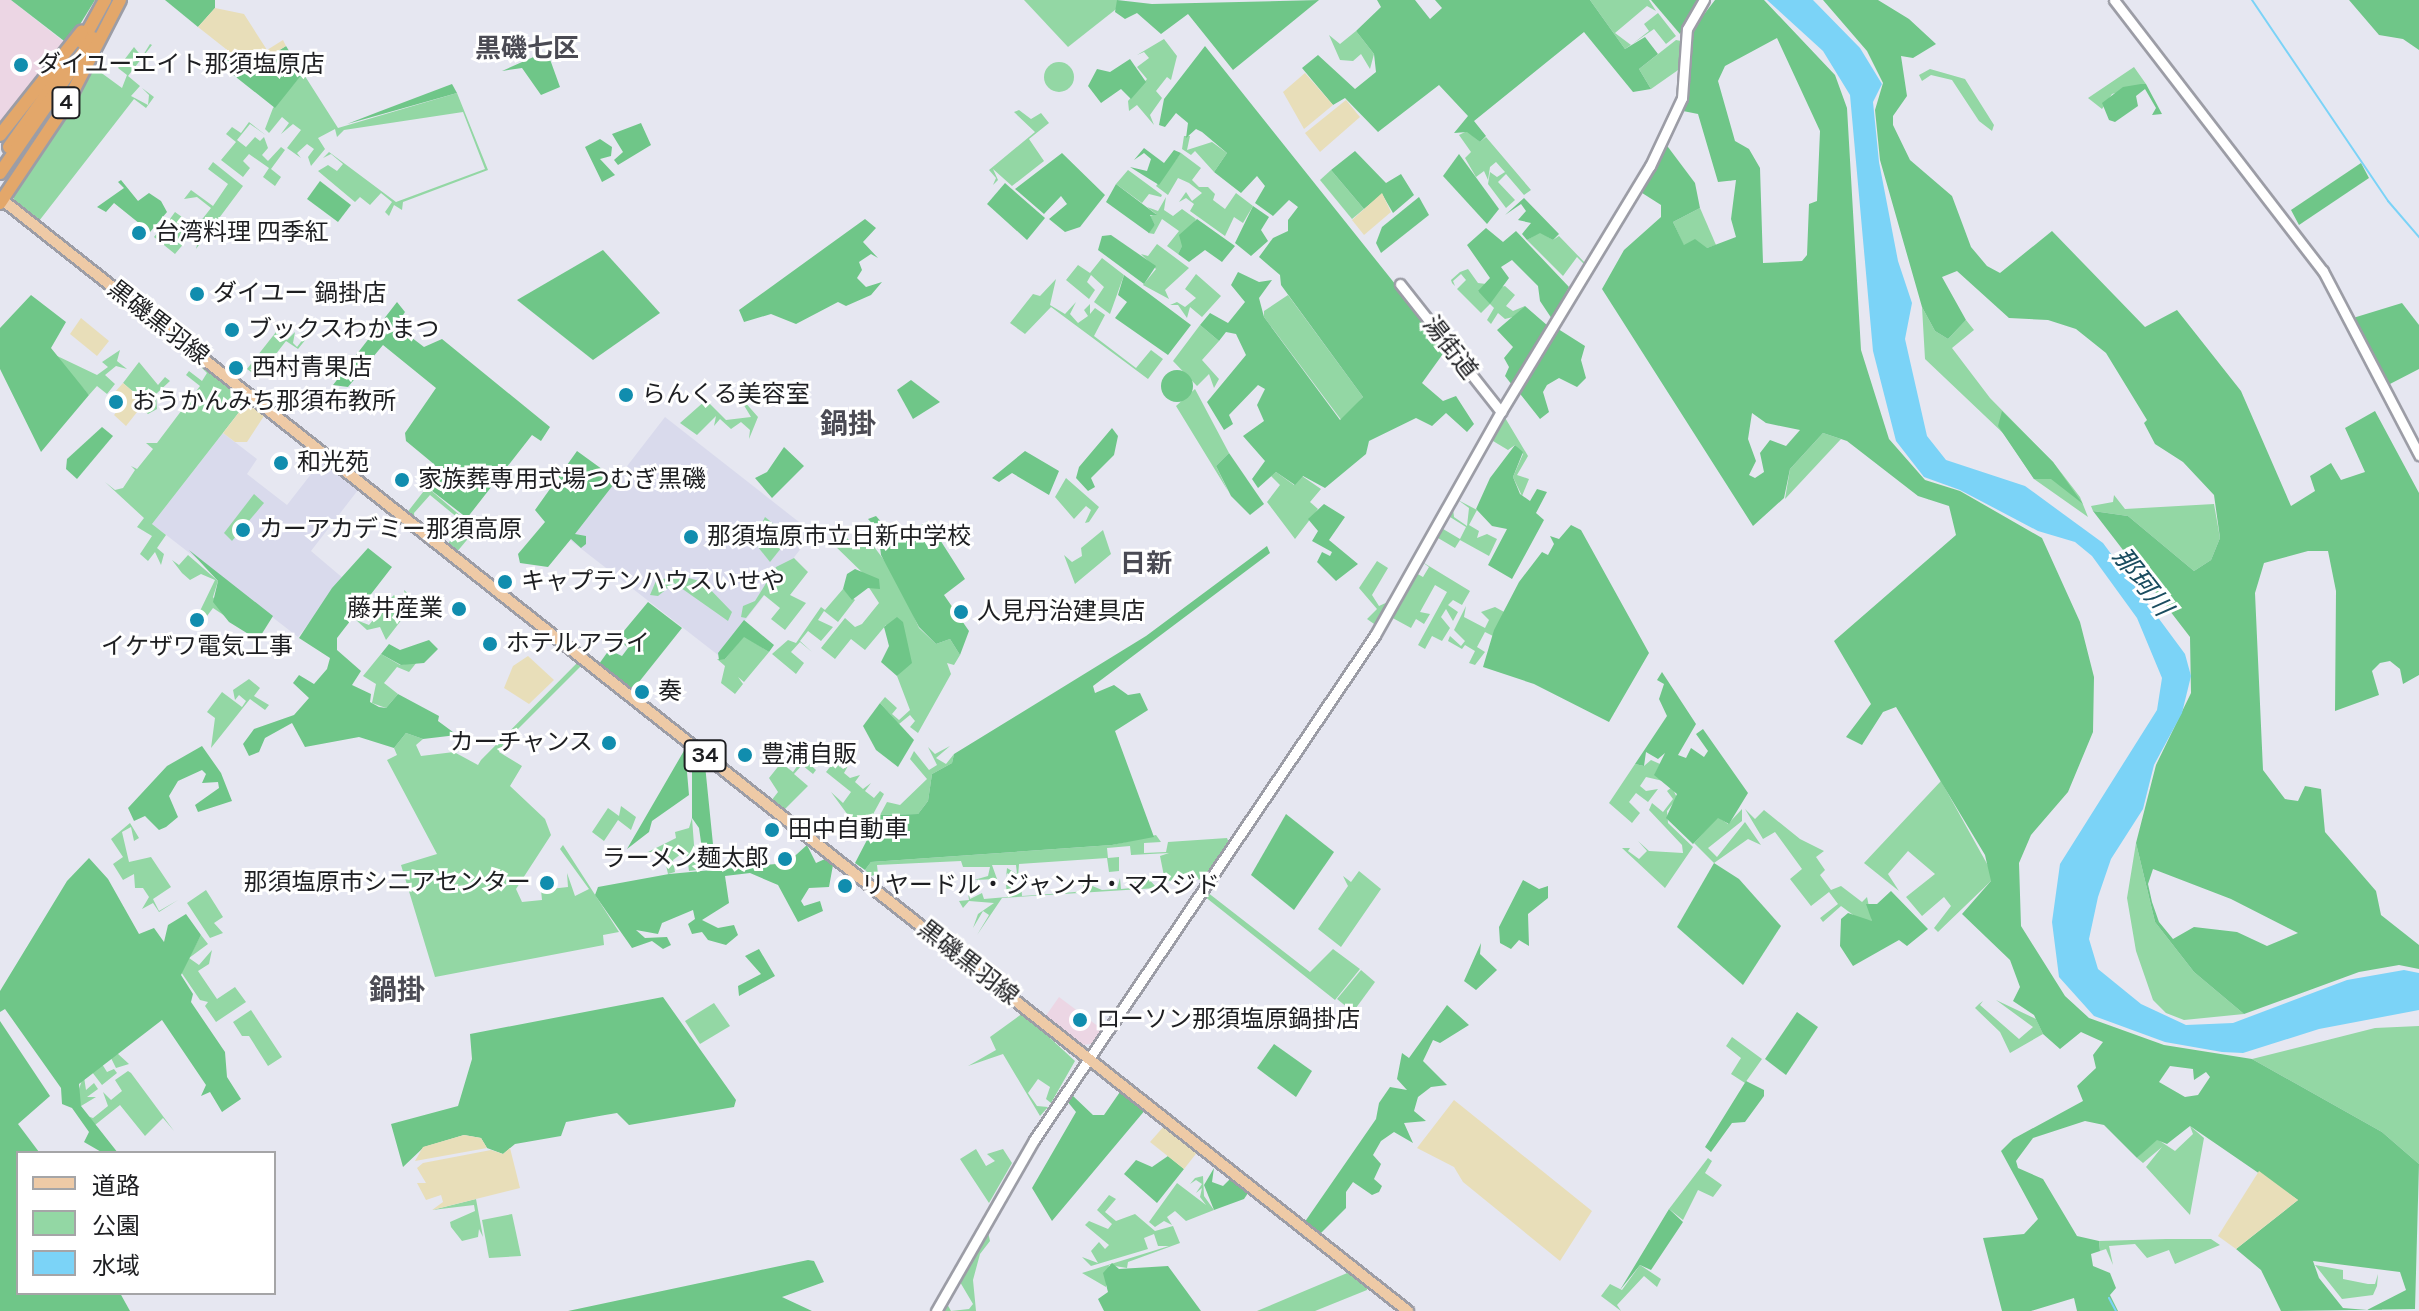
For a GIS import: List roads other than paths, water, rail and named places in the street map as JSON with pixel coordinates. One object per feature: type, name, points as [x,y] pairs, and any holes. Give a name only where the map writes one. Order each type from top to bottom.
[{"type":"highway","name":"4","points":[[0,135],[104,0]]},
{"type":"highway","name":"4","points":[[0,168],[69,63],[104,0]]},
{"type":"highway","name":"4","points":[[0,168],[57,96],[117,0]]},
{"type":"highway","name":"4","points":[[1,200],[67,103],[117,0]]},
{"type":"main road","name":"黒磯黒羽線","points":[[1,200],[1408,1311]]},
{"type":"street","points":[[936,1311],[1018,1167],[1375,635],[1501,412],[1665,137],[1682,98],[1687,29],[1704,0]]},
{"type":"street","points":[[2114,0],[2323,271],[2419,455]]},
{"type":"street","name":"湯街道","points":[[1400,284],[1501,412]]},
{"type":"water","points":[[1767,0],[1813,0],[1860,48],[1882,84],[1873,102],[1879,162],[1898,261],[1912,303],[1905,339],[1927,436],[1946,460],[2025,486],[2103,543],[2185,654],[2191,676],[2182,713],[2154,765],[2143,809],[2111,859],[2098,897],[2089,939],[2098,969],[2141,1004],[2186,1025],[2233,1023],[2347,980],[2404,970],[2419,973],[2419,1010],[2319,1029],[2243,1053],[2222,1052],[2165,1042],[2094,1016],[2059,977],[2052,922],[2060,864],[2157,710],[2162,678],[2137,618],[2092,556],[2075,542],[2038,531],[1960,490],[1924,477],[1896,441],[1873,351],[1850,95],[1823,51]]},
{"type":"waterway","points":[[2252,0],[2388,201],[2419,237]]},
{"type":"waterway","points":[[2109,1298],[2116,1311]]},
{"type":"place","name":"ダイユーエイト那須塩原店","points":[[21,65]]},
{"type":"place","name":"台湾料理 四季紅","points":[[139,233]]},
{"type":"place","name":"ダイユー 鍋掛店","points":[[197,294]]},
{"type":"place","name":"ブックスわかまつ","points":[[232,330]]},
{"type":"place","name":"西村青果店","points":[[236,368]]},
{"type":"place","name":"らんくる美容室","points":[[626,395]]},
{"type":"place","name":"おうかんみち那須布教所","points":[[116,402]]},
{"type":"place","name":"和光苑","points":[[281,463]]},
{"type":"place","name":"家族葬専用式場つむぎ黒磯","points":[[402,480]]},
{"type":"place","name":"カーアカデミー那須高原","points":[[243,530]]},
{"type":"place","name":"那須塩原市立日新中学校","points":[[691,537]]},
{"type":"place","name":"キャプテンハウスいせや","points":[[505,582]]},
{"type":"place","name":"藤井産業","points":[[459,609]]},
{"type":"place","name":"人見丹治建具店","points":[[961,612]]},
{"type":"place","name":"イケザワ電気工事","points":[[197,620]]},
{"type":"place","name":"ホテルアライ","points":[[490,644]]},
{"type":"place","name":"奏","points":[[642,692]]},
{"type":"place","name":"カーチャンス","points":[[609,743]]},
{"type":"place","name":"豊浦自販","points":[[745,755]]},
{"type":"place","name":"田中自動車","points":[[772,830]]},
{"type":"place","name":"ラーメン麺太郎","points":[[785,859]]},
{"type":"place","name":"那須塩原市シニアセンター","points":[[547,883]]},
{"type":"place","name":"リヤードル・ジャンナ・マスジド","points":[[845,886]]},
{"type":"place","name":"ローソン那須塩原鍋掛店","points":[[1080,1020]]},
{"type":"district","name":"黒磯七区","points":[[527,49]]},
{"type":"district","name":"鍋掛","points":[[848,424]]},
{"type":"district","name":"日新","points":[[1146,564]]},
{"type":"district","name":"鍋掛","points":[[397,990]]},
{"type":"water label","name":"那珂川","points":[[2142,582]]}]
